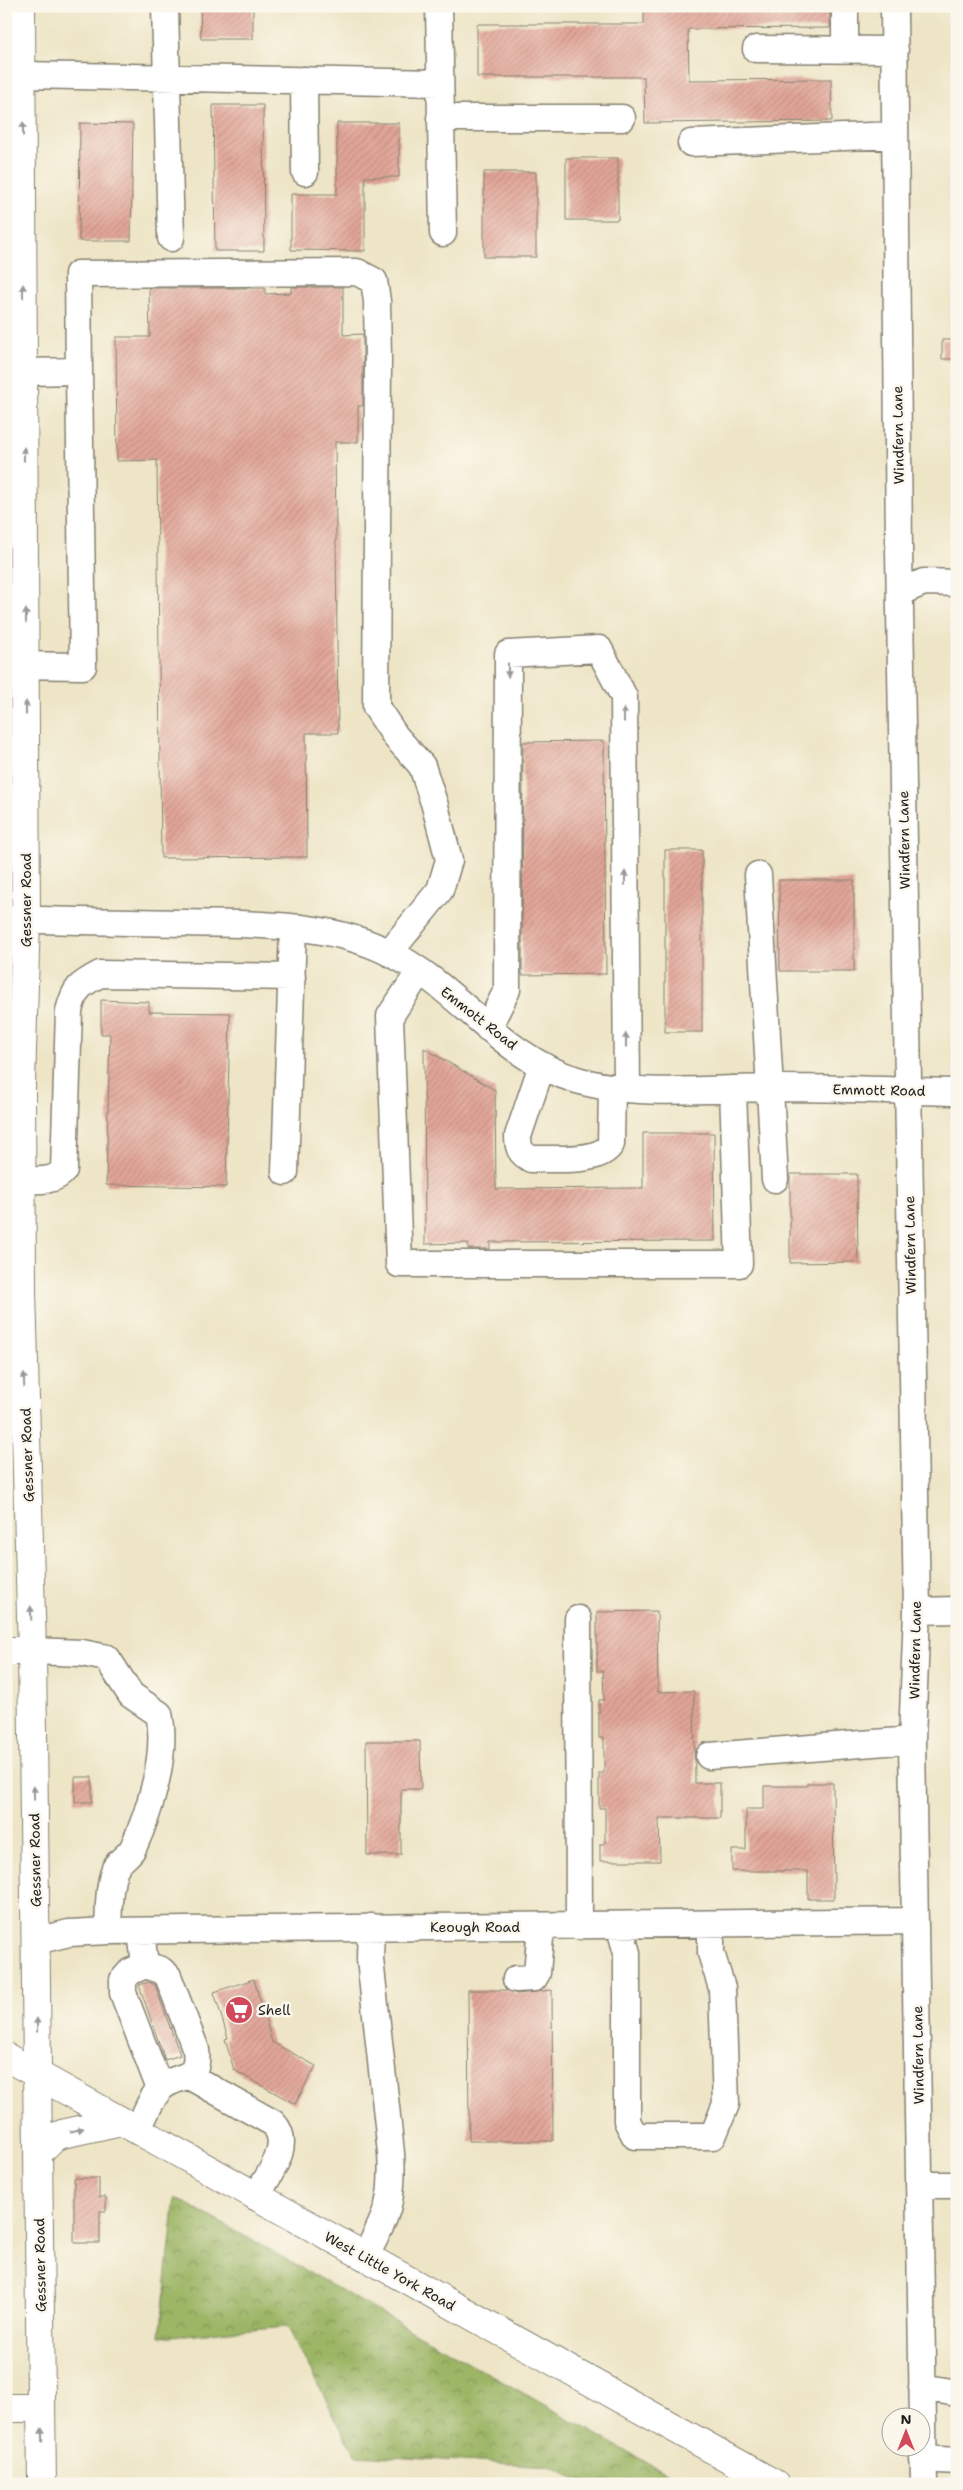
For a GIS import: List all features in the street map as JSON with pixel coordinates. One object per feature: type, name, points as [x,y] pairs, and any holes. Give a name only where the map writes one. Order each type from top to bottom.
[{"type":"main road","name":"Gessner Road","points":[[21,6],[14,77],[15,237],[24,372],[16,665],[14,1082],[22,1180],[14,1291],[19,1651],[36,1941],[42,2484]]},
{"type":"main road","name":"West Little York Road","points":[[6,2057],[775,2484]]},
{"type":"main road","points":[[38,2152],[54,2137],[62,2134],[129,2126]]},
{"type":"main road","points":[[6,2408],[42,2408]]},
{"type":"street","points":[[165,6],[172,238]]},
{"type":"street","points":[[438,6],[443,233]]},
{"type":"street","points":[[845,6],[845,49]]},
{"type":"street","name":"Windfern Lane","points":[[894,6],[899,580],[916,1611],[912,1740],[924,2472]]},
{"type":"street","points":[[756,49],[895,50]]},
{"type":"street","points":[[14,77],[440,83]]},
{"type":"street","points":[[304,80],[305,172]]},
{"type":"street","points":[[440,118],[622,118]]},
{"type":"street","points":[[691,143],[895,135]]},
{"type":"street","points":[[16,665],[82,666],[78,274],[357,272],[374,281],[377,301],[378,359],[376,707],[396,736],[422,766],[449,860],[440,890],[389,953]]},
{"type":"street","points":[[24,372],[79,371]]},
{"type":"street","points":[[899,580],[957,571]]},
{"type":"street","points":[[899,580],[957,583]]},
{"type":"street","points":[[488,1028],[507,990],[508,654],[599,649],[624,697],[619,1088],[611,1144],[607,1150],[593,1157],[531,1159],[522,1154],[518,1147],[518,1136],[542,1065]]},
{"type":"street","points":[[758,875],[768,1088],[775,1179]]},
{"type":"street","name":"Emmott Road","points":[[16,919],[293,928],[341,934],[389,953],[420,970],[488,1028],[542,1065],[576,1080],[619,1088],[768,1088],[957,1092]]},
{"type":"street","points":[[285,1172],[293,928]]},
{"type":"street","points":[[420,970],[390,1016],[399,1264],[739,1264],[733,1089]]},
{"type":"street","points":[[22,1180],[49,1180],[59,1176],[64,1170],[69,1011],[74,993],[84,983],[100,974],[292,978]]},
{"type":"street","points":[[916,1611],[957,1610]]},
{"type":"street","points":[[578,1619],[579,1926]]},
{"type":"street","points":[[19,1651],[82,1653],[107,1658],[132,1695],[159,1714],[163,1729],[152,1799],[132,1850],[114,1868],[107,1906],[109,1932]]},
{"type":"street","points":[[709,1756],[912,1740]]},
{"type":"street","name":"Keough Road","points":[[36,1941],[69,1933],[141,1931],[915,1922]]},
{"type":"street","points":[[619,1925],[627,1953],[626,2121],[635,2136],[713,2136],[726,2104],[722,1988],[711,1954],[711,1924]]},
{"type":"street","points":[[516,1979],[534,1978],[537,1973],[541,1926]]},
{"type":"street","points":[[365,2257],[386,2215],[393,2185],[392,2153],[370,1959],[371,1927]]},
{"type":"street","points":[[141,1931],[145,1965]]},
{"type":"street","points":[[129,2126],[160,2089],[189,2076],[195,2070],[196,2050],[168,1976],[161,1970],[145,1965],[130,1972],[123,1980],[123,1993],[160,2089]]},
{"type":"street","points":[[189,2076],[272,2123],[279,2130],[282,2136],[282,2149],[256,2197]]},
{"type":"street","points":[[919,2185],[957,2185]]},
{"type":"street","points":[[922,2386],[957,2393]]},
{"type":"street","points":[[924,2472],[957,2461]]},
{"type":"green space","points":[[175,2197],[685,2484],[588,2484],[550,2466],[355,2455],[287,2326],[160,2337]]},
{"type":"building","points":[[200,6],[253,6],[253,39],[201,39]]},
{"type":"building","points":[[644,6],[830,6],[830,28],[688,29],[689,80],[831,79],[832,121],[645,123],[644,77],[477,77],[477,24],[644,24]]},
{"type":"building","points":[[213,105],[263,105],[264,251],[215,251]]},
{"type":"building","points":[[80,123],[133,124],[131,241],[79,241]]},
{"type":"building","points":[[337,123],[399,123],[399,177],[365,177],[365,251],[291,250],[291,194],[337,194]]},
{"type":"building","points":[[566,158],[618,158],[618,220],[566,220]]},
{"type":"building","points":[[484,172],[536,172],[536,257],[484,257]]},
{"type":"building","points":[[291,287],[343,287],[343,335],[363,334],[363,406],[358,406],[358,442],[335,442],[338,733],[306,733],[307,857],[161,858],[157,460],[117,461],[116,337],[150,337],[149,288],[265,288],[265,294],[291,293]]},
{"type":"building","points":[[942,340],[957,340],[957,359],[942,359]]},
{"type":"building","points":[[604,741],[606,974],[522,975],[523,742]]},
{"type":"building","points":[[665,850],[702,850],[702,1032],[665,1032]]},
{"type":"building","points":[[779,880],[854,880],[854,971],[780,971]]},
{"type":"building","points":[[101,1000],[149,1002],[149,1012],[230,1013],[226,1187],[106,1185],[110,1034],[101,1034]]},
{"type":"building","points":[[424,1048],[495,1090],[496,1189],[643,1188],[643,1133],[714,1133],[715,1241],[490,1242],[490,1249],[468,1249],[468,1243],[425,1244]]},
{"type":"building","points":[[790,1174],[857,1174],[858,1262],[790,1263]]},
{"type":"building","points":[[657,1611],[658,1692],[694,1691],[695,1783],[720,1783],[720,1818],[659,1818],[660,1861],[600,1861],[600,1844],[605,1844],[605,1808],[599,1808],[599,1773],[604,1773],[604,1738],[599,1738],[599,1700],[604,1700],[603,1671],[597,1671],[597,1612]]},
{"type":"building","points":[[366,1741],[420,1741],[421,1789],[401,1789],[401,1855],[367,1855]]},
{"type":"building","points":[[75,1777],[92,1777],[92,1802],[75,1802]]},
{"type":"building","points":[[807,1783],[833,1783],[834,1899],[808,1899],[808,1871],[732,1871],[732,1850],[746,1850],[746,1809],[764,1809],[764,1786],[807,1786]]},
{"type":"building","points":[[254,1979],[272,2042],[316,2066],[295,2104],[234,2070],[225,2039],[228,2038],[214,1992]]},
{"type":"building","points":[[149,1982],[155,1985],[180,2055],[165,2060],[139,1985]]},
{"type":"building","points":[[468,1990],[507,1990],[517,1994],[552,1990],[553,2141],[469,2141]]},
{"type":"building","points":[[74,2178],[99,2178],[99,2197],[106,2197],[106,2211],[100,2211],[100,2243],[74,2243]]},
{"type":"place","name":"Shell","points":[[239,2010]]}]
